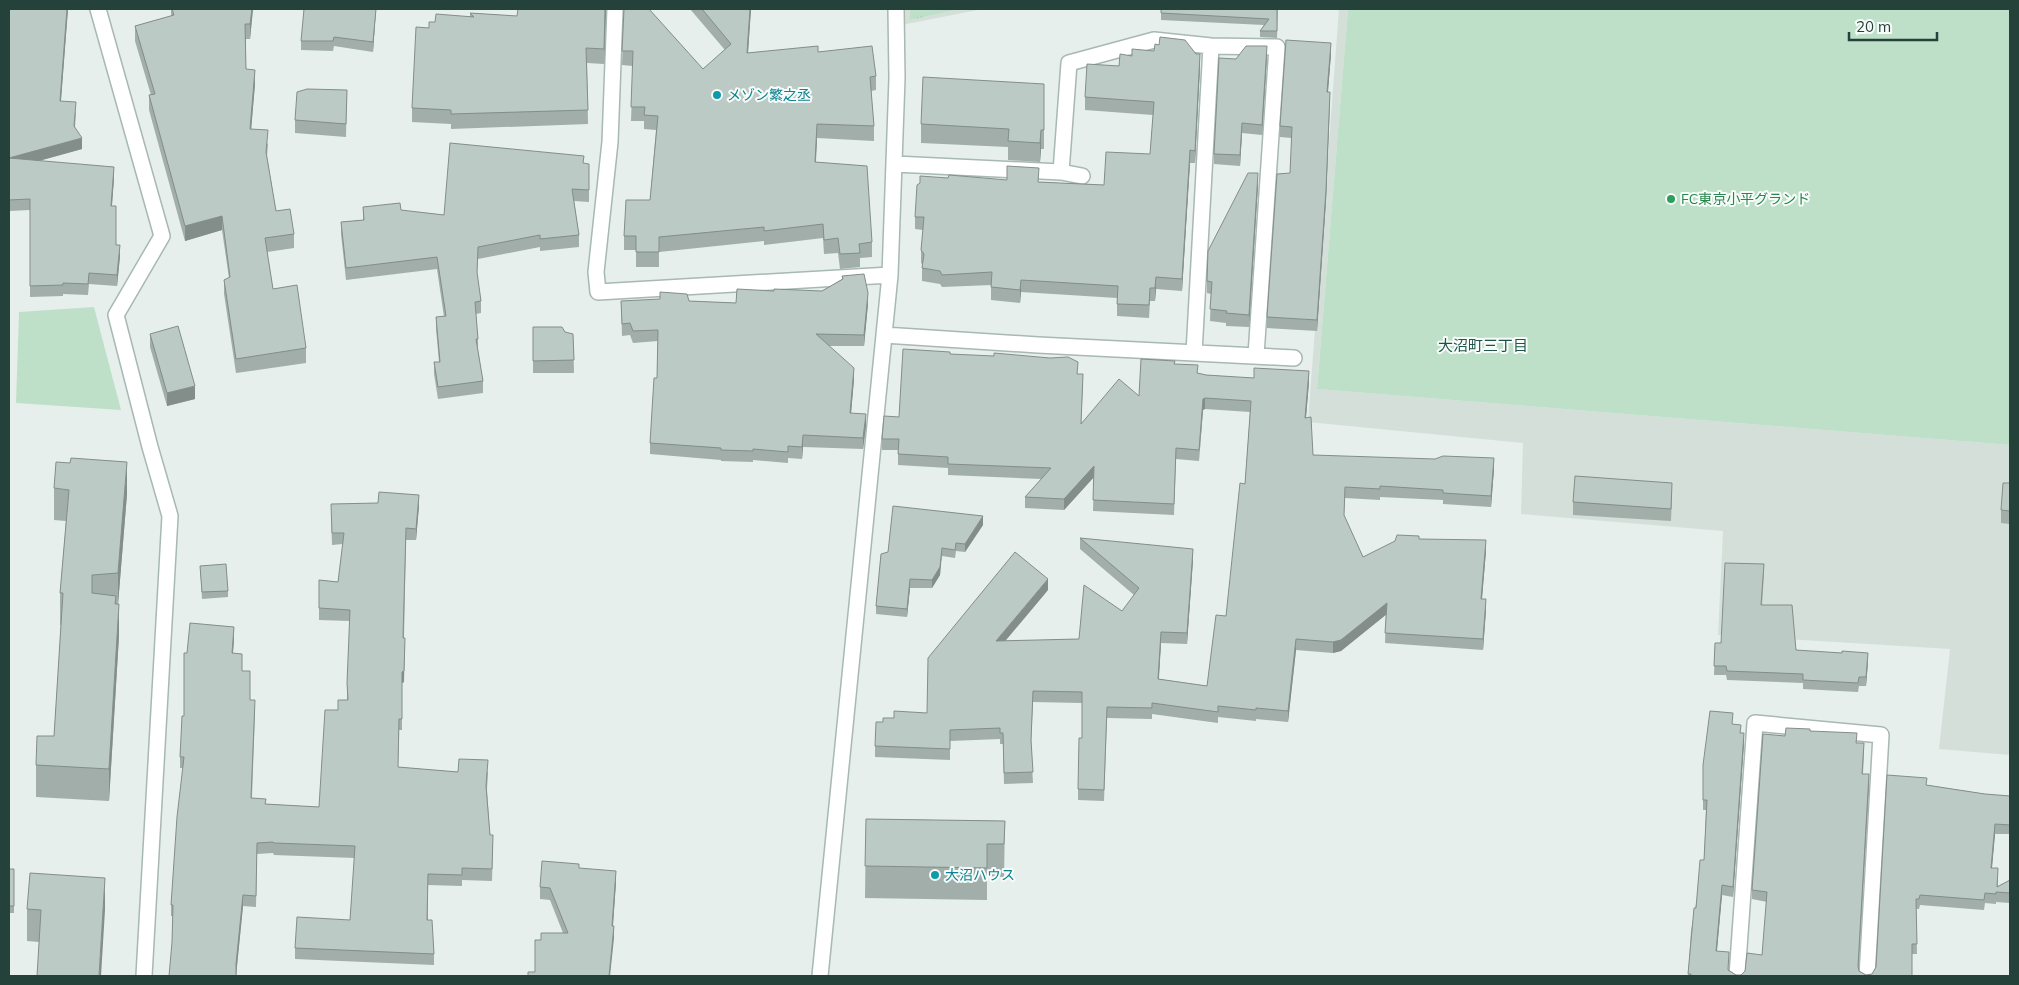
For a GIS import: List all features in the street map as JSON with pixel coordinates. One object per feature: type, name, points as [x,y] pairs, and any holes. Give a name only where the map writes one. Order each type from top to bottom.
[{"type":"street","points":[[98,9],[162,236],[116,315],[170,516],[144,976]]},
{"type":"street","points":[[615,9],[610,142],[596,272],[598,292],[890,275]]},
{"type":"street","points":[[820,976],[890,275],[897,78],[896,9]]},
{"type":"street","points":[[1061,172],[1069,63],[1154,40],[1210,46],[1277,47],[1256,356]]},
{"type":"street","points":[[1194,353],[1210,46]]},
{"type":"street","points":[[895,164],[1061,172],[1082,176]]},
{"type":"street","points":[[884,335],[1038,346],[1294,358]]},
{"type":"street","points":[[1737,976],[1755,723],[1881,735],[1867,976]]},
{"type":"shaded area","points":[[896,9],[910,9],[910,20],[961,9],[983,9],[896,26]]},
{"type":"shaded area","points":[[1339,9],[1348,9],[1317,389],[2010,445],[2010,755],[1939,749],[1950,649],[1718,635],[1723,531],[1521,514],[1523,443],[1308,422]]},
{"type":"green space","points":[[910,9],[961,9],[910,20]]},
{"type":"green space","name":"FC東京小平グランド","points":[[1348,9],[2010,9],[2010,445],[1317,389]]},
{"type":"green space","points":[[94,307],[121,410],[16,403],[19,312]]},
{"type":"building","points":[[9,9],[67,9],[60,101],[76,102],[74,126],[82,138],[9,158]]},
{"type":"building","points":[[172,9],[252,9],[250,24],[245,24],[246,69],[255,70],[250,129],[268,130],[266,152],[276,211],[290,209],[294,234],[265,238],[273,289],[297,285],[306,348],[236,359],[224,280],[230,277],[222,216],[185,226],[149,95],[155,94],[135,26],[174,15]]},
{"type":"building","points":[[304,9],[376,9],[373,42],[334,37],[333,41],[301,41]]},
{"type":"building","points":[[518,9],[605,9],[604,49],[586,48],[588,110],[451,114],[451,110],[412,108],[416,27],[429,28],[429,22],[435,22],[436,14],[474,17],[470,13],[517,16]]},
{"type":"building","points":[[624,9],[649,9],[703,69],[731,44],[702,9],[750,9],[747,53],[818,46],[818,52],[872,46],[876,76],[870,77],[874,126],[817,124],[815,162],[867,166],[872,242],[859,244],[860,253],[840,254],[838,238],[824,240],[823,224],[764,231],[764,227],[659,237],[659,252],[636,252],[636,236],[624,236],[626,200],[650,200],[658,116],[644,115],[645,107],[631,107],[633,51],[622,51]]},
{"type":"building","points":[[1161,9],[1277,9],[1277,31],[1260,31],[1269,19],[1161,13]]},
{"type":"building","points":[[1160,37],[1185,40],[1196,54],[1200,54],[1195,151],[1190,150],[1182,279],[1156,277],[1155,288],[1150,288],[1149,305],[1117,304],[1118,286],[1021,280],[1020,290],[991,287],[992,272],[942,275],[940,271],[922,268],[924,254],[921,250],[924,217],[915,217],[917,185],[920,183],[920,176],[948,178],[949,175],[1007,180],[1007,166],[1039,168],[1038,182],[1104,185],[1106,152],[1150,154],[1154,102],[1085,97],[1087,64],[1119,66],[1120,54],[1132,56],[1132,49],[1154,51],[1155,44],[1159,45]]},
{"type":"building","points":[[1286,40],[1331,43],[1327,92],[1330,92],[1326,190],[1317,320],[1267,317],[1277,174],[1290,173],[1292,127],[1280,126]]},
{"type":"building","points":[[1246,46],[1267,46],[1262,125],[1242,123],[1240,155],[1214,154],[1219,58],[1236,59]]},
{"type":"building","points":[[923,77],[1044,84],[1044,130],[1041,130],[1040,143],[1008,141],[1009,129],[921,124]]},
{"type":"building","points":[[307,89],[347,90],[346,124],[295,120],[297,92]]},
{"type":"building","points":[[450,143],[584,156],[583,163],[589,164],[589,190],[572,189],[579,235],[540,239],[540,235],[478,247],[477,272],[481,301],[475,302],[478,339],[476,339],[483,381],[438,387],[434,362],[440,362],[436,317],[446,316],[437,257],[346,268],[341,222],[364,220],[363,207],[400,203],[401,210],[444,215]]},
{"type":"building","points":[[9,158],[114,167],[111,206],[116,206],[116,245],[120,245],[117,275],[89,273],[88,284],[63,283],[63,285],[30,286],[30,199],[9,200]]},
{"type":"building","points":[[1248,173],[1258,173],[1249,315],[1226,313],[1227,311],[1210,309],[1212,282],[1207,281],[1208,251]]},
{"type":"building","points":[[864,274],[868,293],[864,335],[816,334],[854,368],[850,413],[866,414],[863,438],[803,435],[802,447],[788,446],[788,452],[753,449],[753,451],[721,450],[721,448],[650,443],[654,378],[657,378],[658,330],[633,331],[630,323],[622,324],[621,301],[660,299],[660,292],[687,294],[689,301],[736,303],[737,289],[822,291],[843,279],[842,276]]},
{"type":"building","points":[[178,326],[195,386],[167,393],[150,334]]},
{"type":"building","points":[[533,327],[562,327],[565,332],[573,334],[574,360],[533,361]]},
{"type":"building","points":[[903,349],[950,352],[950,354],[994,356],[994,353],[1050,358],[1068,357],[1078,362],[1077,374],[1083,374],[1081,424],[1119,379],[1139,396],[1141,359],[1175,361],[1174,364],[1198,365],[1197,373],[1206,375],[1254,378],[1254,368],[1309,371],[1305,418],[1311,417],[1313,455],[1435,459],[1443,456],[1494,458],[1491,496],[1443,493],[1443,490],[1380,486],[1380,489],[1345,487],[1344,515],[1363,557],[1395,541],[1397,535],[1419,536],[1419,539],[1486,540],[1481,599],[1486,599],[1483,639],[1385,633],[1387,603],[1341,640],[1333,642],[1296,639],[1288,711],[1218,706],[1218,712],[1152,703],[1152,708],[1107,707],[1104,790],[1078,789],[1079,738],[1082,738],[1082,692],[1033,691],[1031,740],[1033,772],[1004,773],[1003,733],[1000,733],[1000,728],[950,730],[950,749],[875,746],[876,722],[883,722],[883,718],[894,718],[894,711],[927,713],[928,658],[1015,552],[1048,579],[996,641],[1079,639],[1084,585],[1122,611],[1139,588],[1080,538],[1193,549],[1187,633],[1161,632],[1158,679],[1207,686],[1216,615],[1226,616],[1240,483],[1245,484],[1251,401],[1203,399],[1199,450],[1176,448],[1174,504],[1093,500],[1094,466],[1064,499],[1025,497],[1051,468],[948,464],[948,457],[898,454],[899,439],[882,439],[884,416],[899,417]]},
{"type":"building","points":[[71,458],[127,462],[118,573],[92,575],[92,593],[116,596],[115,604],[119,604],[109,769],[36,765],[37,736],[54,736],[63,593],[60,593],[69,490],[54,488],[56,462],[70,463]]},
{"type":"building","points":[[1575,476],[1672,483],[1671,509],[1573,502]]},
{"type":"building","points":[[2003,483],[2010,483],[2010,511],[2001,510]]},
{"type":"building","points":[[379,492],[419,495],[416,529],[406,528],[404,671],[402,672],[402,719],[399,719],[398,767],[458,772],[459,759],[488,760],[486,786],[490,835],[493,835],[492,869],[462,868],[462,875],[428,874],[427,920],[432,920],[434,954],[295,948],[297,917],[350,920],[355,846],[257,843],[256,896],[243,895],[236,976],[169,976],[172,942],[173,905],[171,905],[177,817],[184,757],[180,757],[182,716],[184,716],[184,653],[187,653],[190,623],[234,627],[232,653],[242,654],[242,671],[250,671],[250,700],[255,700],[251,798],[266,799],[265,804],[319,807],[325,710],[338,710],[338,700],[348,700],[350,610],[319,608],[319,580],[338,582],[344,533],[332,533],[331,504],[378,503]]},
{"type":"building","points":[[893,506],[983,516],[965,544],[956,543],[955,550],[942,548],[940,567],[932,580],[910,579],[907,609],[876,606],[881,554],[888,552]]},
{"type":"building","points":[[1725,563],[1764,564],[1761,605],[1792,605],[1796,650],[1868,653],[1866,677],[1859,677],[1858,683],[1803,680],[1803,674],[1727,671],[1726,666],[1714,666],[1715,643],[1721,643]]},
{"type":"building","points":[[226,564],[228,591],[202,592],[200,566]]},
{"type":"building","points":[[1710,711],[1733,713],[1732,724],[1741,725],[1740,733],[1744,733],[1733,887],[1722,885],[1716,951],[1729,952],[1728,970],[1736,975],[1741,975],[1745,971],[1747,953],[1762,955],[1767,892],[1752,890],[1763,734],[1785,736],[1786,728],[1857,733],[1856,743],[1864,743],[1862,774],[1869,774],[1859,971],[1866,975],[1872,974],[1876,967],[1887,775],[1927,778],[1926,785],[2010,796],[2010,825],[1995,824],[1991,868],[1998,868],[1997,887],[2010,880],[2010,893],[1985,893],[1984,900],[1920,895],[1919,899],[1916,899],[1917,944],[1912,944],[1912,976],[1691,976],[1691,974],[1688,974],[1694,908],[1696,908],[1700,860],[1704,860],[1707,800],[1703,800],[1703,765]]},
{"type":"building","points":[[866,819],[1005,821],[1004,844],[987,844],[987,868],[865,866]]},
{"type":"building","points":[[542,861],[579,864],[579,868],[616,871],[612,926],[614,926],[609,976],[528,976],[528,972],[535,972],[535,940],[541,940],[541,933],[568,933],[550,888],[540,887]]},
{"type":"building","points":[[9,869],[14,869],[14,906],[9,906]]},
{"type":"building","points":[[30,873],[105,878],[99,976],[37,976],[41,910],[27,909]]},
{"type":"place","name":"メゾン繁之丞","points":[[717,95]]},
{"type":"place","name":"FC東京小平グランド","points":[[1671,199]]},
{"type":"place","name":"大沼ハウス","points":[[935,875]]},
{"type":"district","name":"大沼町三丁目","points":[[1483,345]]}]
